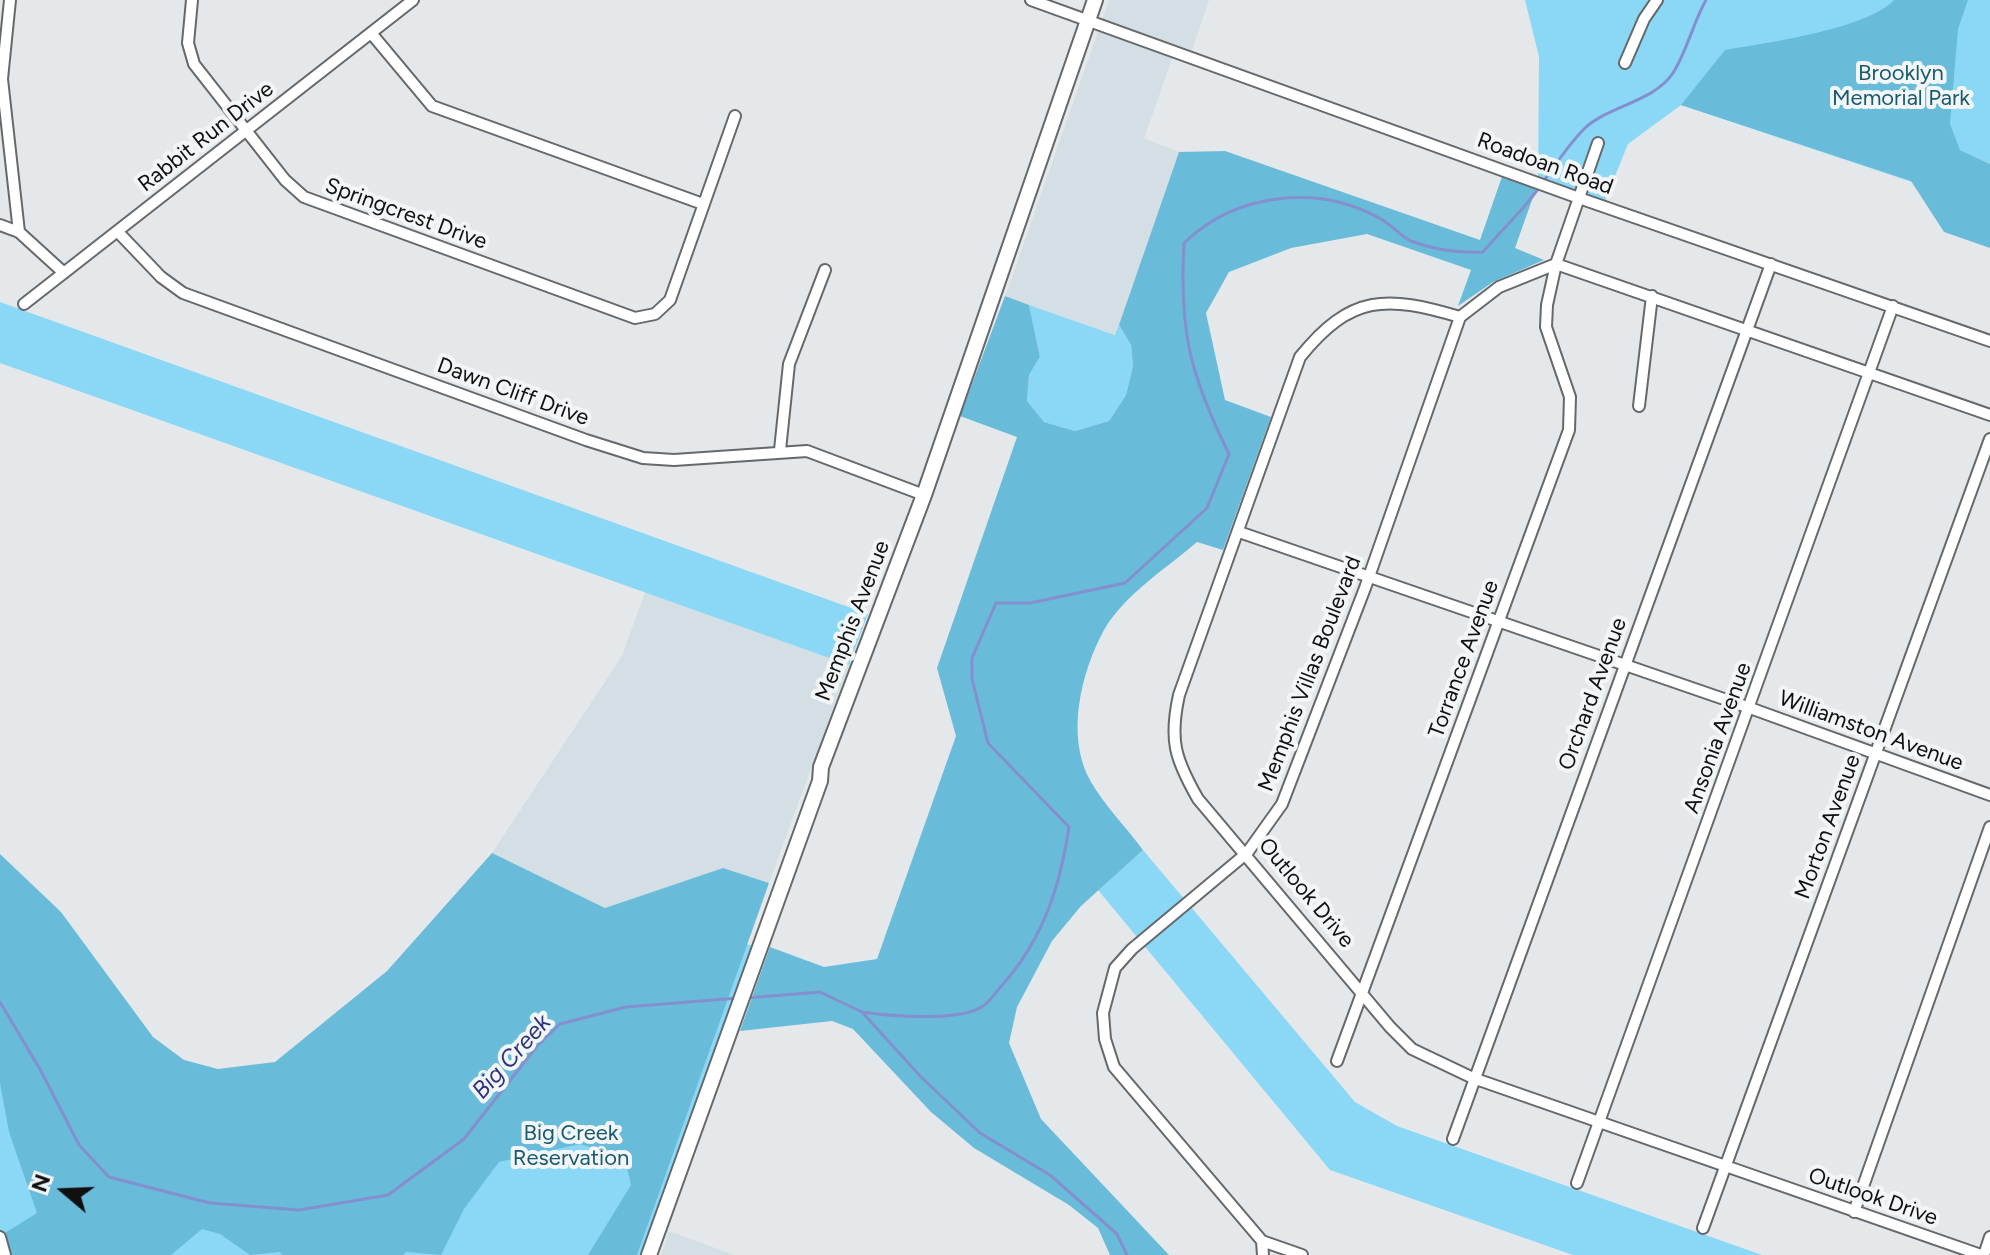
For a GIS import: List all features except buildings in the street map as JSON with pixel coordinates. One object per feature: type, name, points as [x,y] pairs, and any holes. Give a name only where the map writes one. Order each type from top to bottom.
[{"type":"main road","name":"Memphis Avenue","points":[[649,1255],[820,781],[821,767],[924,495],[1095,0]]},
{"type":"street","points":[[10,0],[1,79],[19,232]]},
{"type":"street","name":"Springcrest Drive","points":[[192,0],[190,55],[200,74],[285,180],[304,197],[324,206],[635,318],[655,314],[670,300],[703,204]]},
{"type":"street","name":"Rabbit Run Drive","points":[[24,304],[413,0]]},
{"type":"street","name":"Roadoan Road","points":[[1031,0],[1579,198],[1990,341]]},
{"type":"street","points":[[1625,63],[1644,19],[1657,0]]},
{"type":"street","points":[[371,33],[432,106],[703,204],[735,116]]},
{"type":"street","points":[[1556,264],[1598,143]]},
{"type":"street","points":[[0,225],[19,232],[64,273]]},
{"type":"street","name":"Dawn Cliff Drive","points":[[118,232],[161,277],[183,293],[586,440],[643,458],[674,460],[780,450],[807,451],[924,495]]},
{"type":"street","points":[[1460,317],[1499,287],[1556,264],[1990,415]]},
{"type":"street","name":"Torrance Avenue","points":[[1337,1061],[1364,995],[1569,430],[1570,397],[1546,327],[1547,305],[1556,264]]},
{"type":"street","name":"Orchard Avenue","points":[[1453,1139],[1771,264]]},
{"type":"street","points":[[780,450],[789,364],[825,270]]},
{"type":"street","points":[[1639,406],[1652,296]]},
{"type":"street","name":"Outlook Drive","points":[[1460,317],[1415,304],[1388,303],[1359,307],[1325,326],[1300,357],[1179,695],[1172,728],[1178,764],[1198,799],[1412,1049],[1473,1078],[1982,1255]]},
{"type":"street","name":"Ansonia Avenue","points":[[1577,1183],[1893,306]]},
{"type":"street","name":"Memphis Villas Boulevard","points":[[1262,1241],[1114,1067],[1105,1039],[1103,1013],[1115,968],[1132,949],[1247,853],[1282,804],[1301,762],[1369,577],[1460,317]]},
{"type":"street","name":"Morton Avenue","points":[[1703,1228],[1990,439]]},
{"type":"street","name":"Williamston Avenue","points":[[1239,532],[1750,708],[1990,795]]},
{"type":"street","points":[[1854,1212],[1990,827]]},
{"type":"street","points":[[0,1237],[5,1255]]},
{"type":"street","points":[[1982,1255],[1990,1237]]},
{"type":"street","points":[[1263,1255],[1262,1241],[1302,1255]]},
{"type":"shaded area","points":[[1109,0],[1209,0],[1192,50],[1177,45],[1144,138],[1179,152],[1116,335],[1005,297]]},
{"type":"shaded area","points":[[645,592],[849,665],[769,883],[723,868],[605,908],[492,853],[622,656]]},
{"type":"shaded area","points":[[669,1231],[734,1255],[661,1255]]},
{"type":"green space","name":"Brooklyn Memorial Park","points":[[1525,0],[1990,0],[1990,164],[1960,150],[1945,193],[1681,105],[1628,144],[1603,206],[1538,183],[1539,57]]},
{"type":"green space","points":[[1894,0],[1968,0],[1958,29],[1950,124],[1960,150],[1990,164],[1990,248],[1944,232],[1911,181],[1681,105],[1725,50],[1839,27],[1881,10]]},
{"type":"green space","points":[[1225,151],[1480,240],[1504,171],[1538,183],[1515,248],[1544,260],[1493,282],[1458,306],[1471,270],[1367,234],[1291,248],[1229,272],[1206,313],[1225,400],[1271,417],[1223,550],[1197,542],[1123,605],[1104,630],[1096,647],[1079,705],[1079,745],[1083,764],[1097,791],[1143,850],[1081,906],[1052,941],[1017,1007],[1009,1043],[1041,1119],[1169,1255],[1110,1255],[1098,1228],[1069,1205],[974,1148],[931,1112],[853,1029],[832,1021],[740,1031],[770,947],[824,967],[877,959],[956,736],[937,668],[1017,437],[960,416],[1005,296],[1029,305],[1040,357],[1029,375],[1027,401],[1044,422],[1075,431],[1109,421],[1126,395],[1133,366],[1131,345],[1119,325],[1179,152]]},
{"type":"green space","points":[[0,302],[868,614],[849,665],[0,363]]},
{"type":"green space","points":[[1029,305],[1115,335],[1119,325],[1131,345],[1133,366],[1126,395],[1109,421],[1075,431],[1044,422],[1027,401],[1029,375],[1040,357]]},
{"type":"green space","points":[[1143,850],[1355,1102],[1397,1126],[1762,1255],[1573,1255],[1330,1170],[1098,890]]},
{"type":"green space","points":[[492,853],[605,908],[723,868],[769,883],[637,1255],[588,1255],[631,1185],[625,1158],[580,1144],[499,1162],[464,1209],[441,1255],[406,1252],[403,1255],[282,1255],[280,1252],[250,1255],[220,1234],[202,1229],[171,1255],[0,1255],[0,1236],[37,1213],[9,1132],[0,1083],[0,854],[61,912],[153,1037],[184,1060],[218,1069],[275,1062],[387,971]]},
{"type":"green space","name":"Big Creek Reservation","points":[[0,927],[111,1126],[732,939],[759,948],[649,1255],[0,1255]]},
{"type":"waterway","points":[[862,1012],[942,1016],[973,1011],[983,1006],[1018,966],[1048,910],[1061,870],[1069,827],[988,743],[972,679],[972,658],[996,603],[1030,603],[1125,583],[1207,508],[1229,454],[1205,400],[1190,352],[1183,302],[1184,243],[1228,213],[1278,199],[1305,198],[1357,208],[1420,244],[1447,250],[1483,252],[1528,202],[1585,128],[1665,83],[1678,64],[1706,0]]},
{"type":"waterway","name":"Big Creek","points":[[746,998],[820,992],[862,1012],[920,1076],[980,1133],[1050,1175],[1117,1234],[1127,1255]]},
{"type":"waterway","name":"Big Creek","points":[[0,1002],[41,1071],[79,1145],[109,1177],[210,1203],[299,1210],[388,1195],[464,1139],[537,1046],[560,1024],[626,1007],[738,998]]}]
